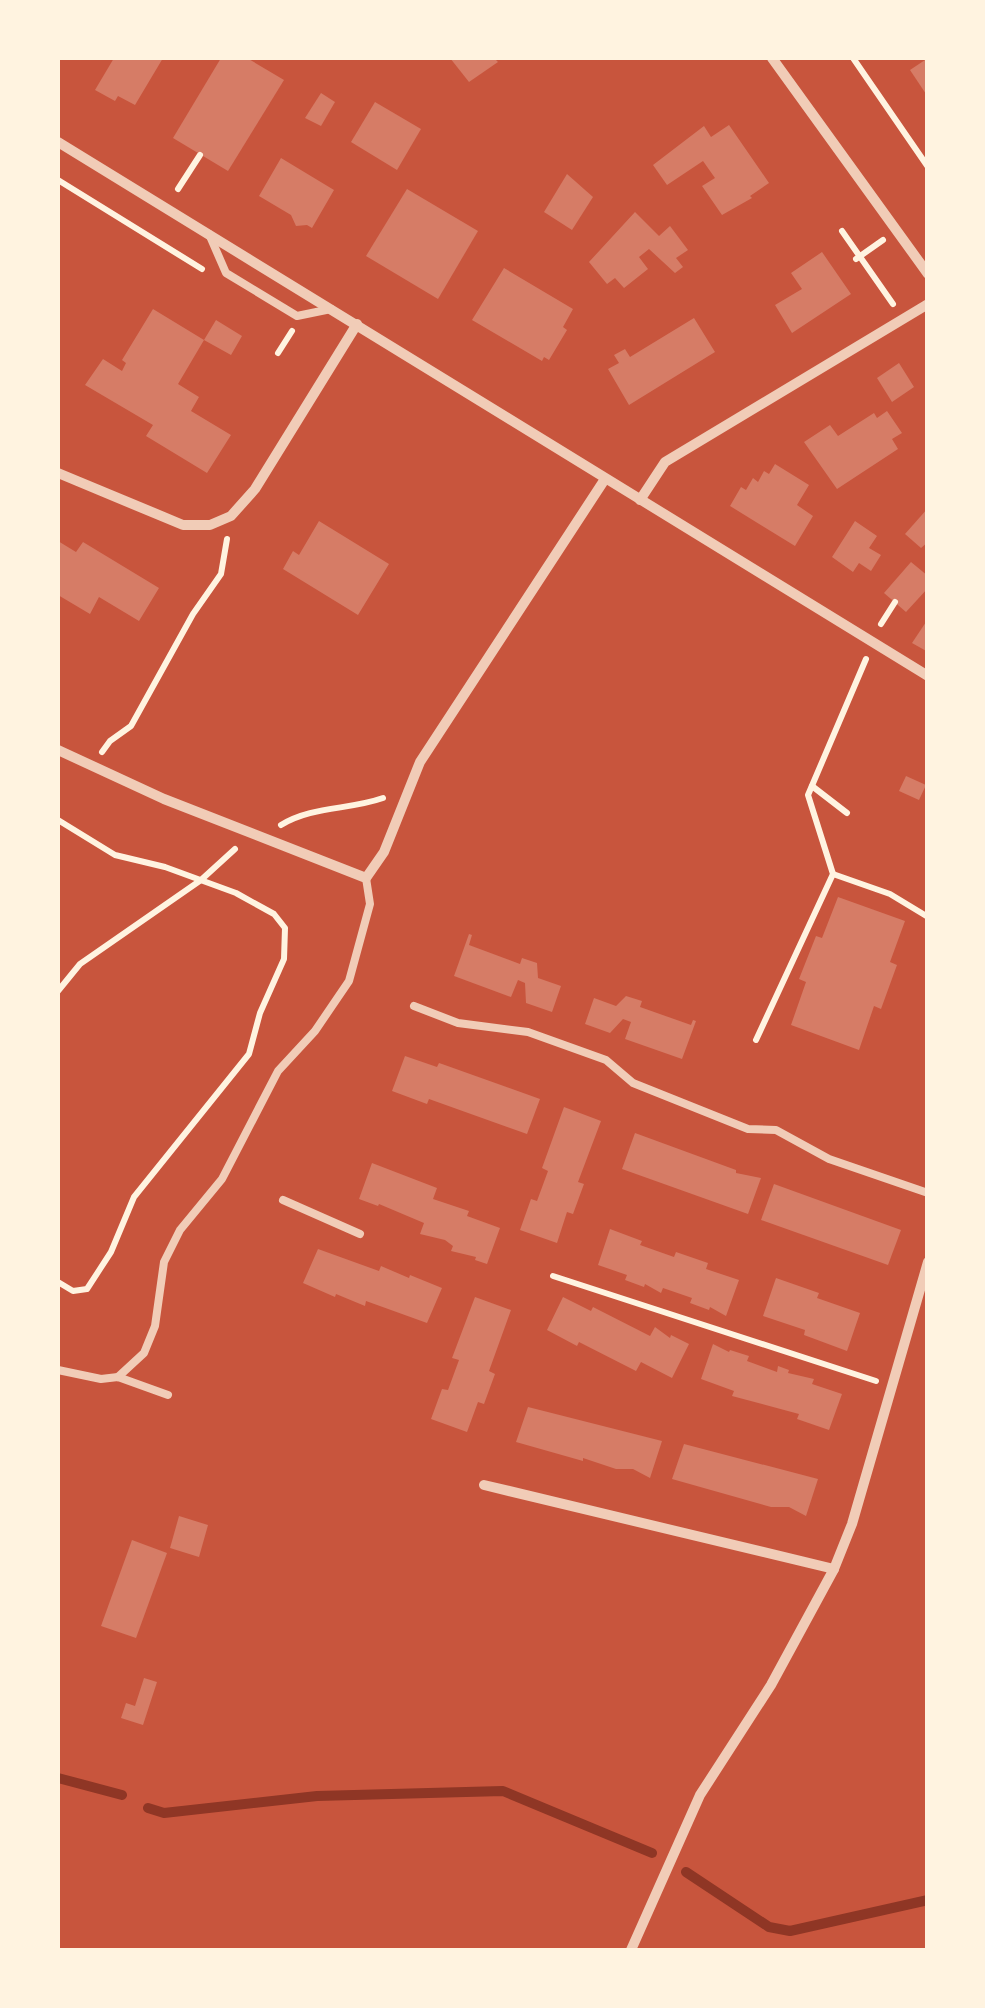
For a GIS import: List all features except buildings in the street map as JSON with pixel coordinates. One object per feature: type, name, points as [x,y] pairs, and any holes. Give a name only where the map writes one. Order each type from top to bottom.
[{"type":"street","points":[[772,58],[928,274]]},
{"type":"street","points":[[58,142],[928,676]]},
{"type":"street","points":[[640,500],[666,462],[928,304]]},
{"type":"street","points":[[58,473],[183,525],[210,525],[232,516],[254,489],[357,324]]},
{"type":"street","points":[[58,750],[366,878],[384,852],[420,762],[605,478]]},
{"type":"street","points":[[631,1950],[700,1795],[771,1686],[834,1569],[852,1524],[928,1262]]},
{"type":"street","points":[[484,1485],[834,1569]]},
{"type":"lane","points":[[209,234],[226,272],[286,309],[298,316],[331,309]]},
{"type":"lane","points":[[118,1376],[144,1353],[154,1326],[164,1262],[180,1230],[222,1178],[278,1071],[315,1031],[349,981],[370,904],[366,878]]},
{"type":"lane","points":[[414,1006],[458,1023],[528,1032],[606,1060],[633,1083],[748,1129],[776,1130],[829,1159],[928,1193]]},
{"type":"lane","points":[[283,1200],[360,1234]]},
{"type":"lane","points":[[58,1370],[101,1379],[118,1376],[168,1395]]},
{"type":"path","points":[[853,58],[928,167]]},
{"type":"path","points":[[178,189],[200,155]]},
{"type":"path","points":[[58,180],[210,273]]},
{"type":"path","points":[[842,231],[892,304]]},
{"type":"path","points":[[858,258],[896,231]]},
{"type":"path","points":[[278,353],[292,330]]},
{"type":"path","points":[[92,766],[110,741],[131,726],[193,614],[221,574],[232,516]]},
{"type":"path","points":[[878,629],[895,602]]},
{"type":"path","points":[[756,1040],[833,874],[808,794],[864,662]]},
{"type":"path","points":[[812,786],[847,813]]},
{"type":"path","points":[[58,991],[80,964],[200,880],[244,841],[262,837],[296,816],[359,806],[409,790]]},
{"type":"path","points":[[58,820],[114,855],[165,867],[236,893],[274,914],[285,928],[284,960],[260,1013],[249,1054],[134,1197],[111,1252],[87,1289],[73,1290],[58,1282]]},
{"type":"path","points":[[833,874],[890,894],[928,917]]},
{"type":"path","points":[[553,1276],[891,1386]]},
{"type":"waterway","points":[[58,1778],[122,1795]]},
{"type":"waterway","points":[[148,1808],[164,1813],[317,1796],[503,1791],[652,1853]]},
{"type":"waterway","points":[[686,1872],[769,1927],[790,1931],[928,1900]]}]
